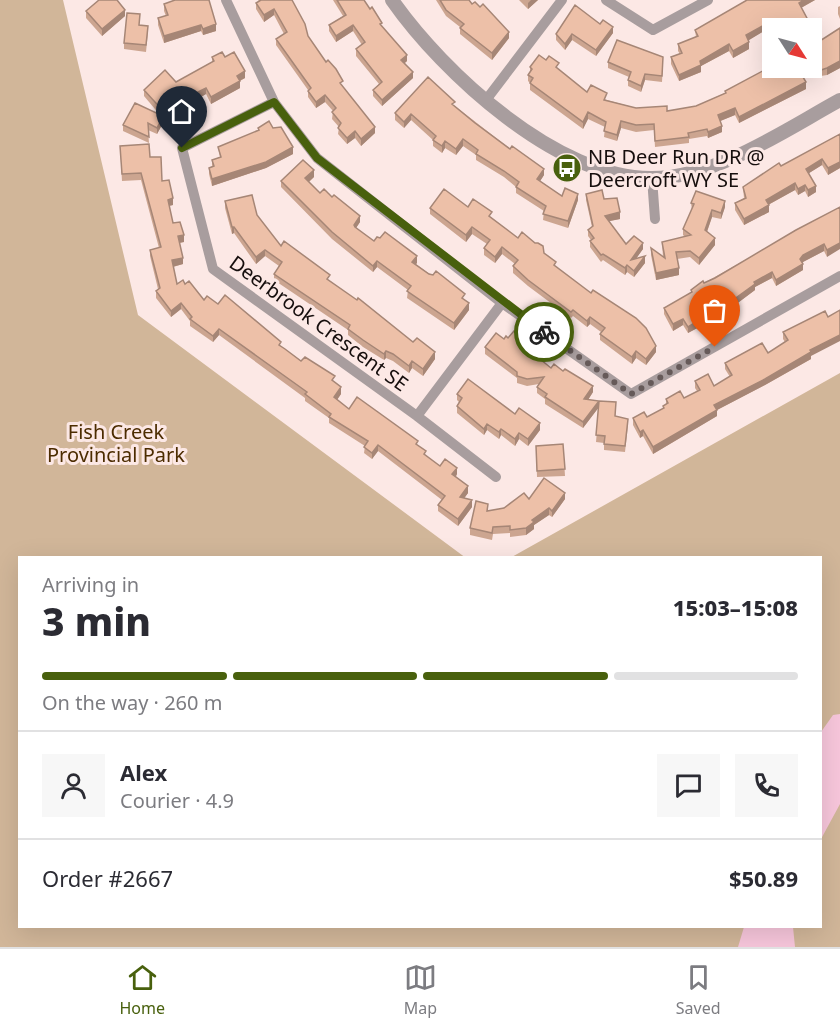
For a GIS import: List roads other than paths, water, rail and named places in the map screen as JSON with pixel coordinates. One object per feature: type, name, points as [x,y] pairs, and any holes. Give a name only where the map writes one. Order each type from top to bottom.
[{"type":"street","points":[[226,0],[274,102],[317,158],[502,303],[631,394],[840,276]]},
{"type":"street","points":[[392,0],[441,60],[525,132],[602,171],[652,178],[689,172],[745,153],[840,100]]},
{"type":"street","points":[[486,100],[562,0]]},
{"type":"street","points":[[606,0],[653,30],[708,0]]},
{"type":"street","name":"Deerbrook Crescent SE","points":[[274,102],[182,148],[213,269],[417,416],[502,303]]},
{"type":"street","points":[[652,178],[655,219]]},
{"type":"street","points":[[417,416],[496,477]]},
{"type":"place","name":"NB Deer Run DR @ Deercroft WY SE","points":[[567,168]]},
{"type":"park label","name":"Fish Creek Provincial Park","points":[[116,442]]}]
